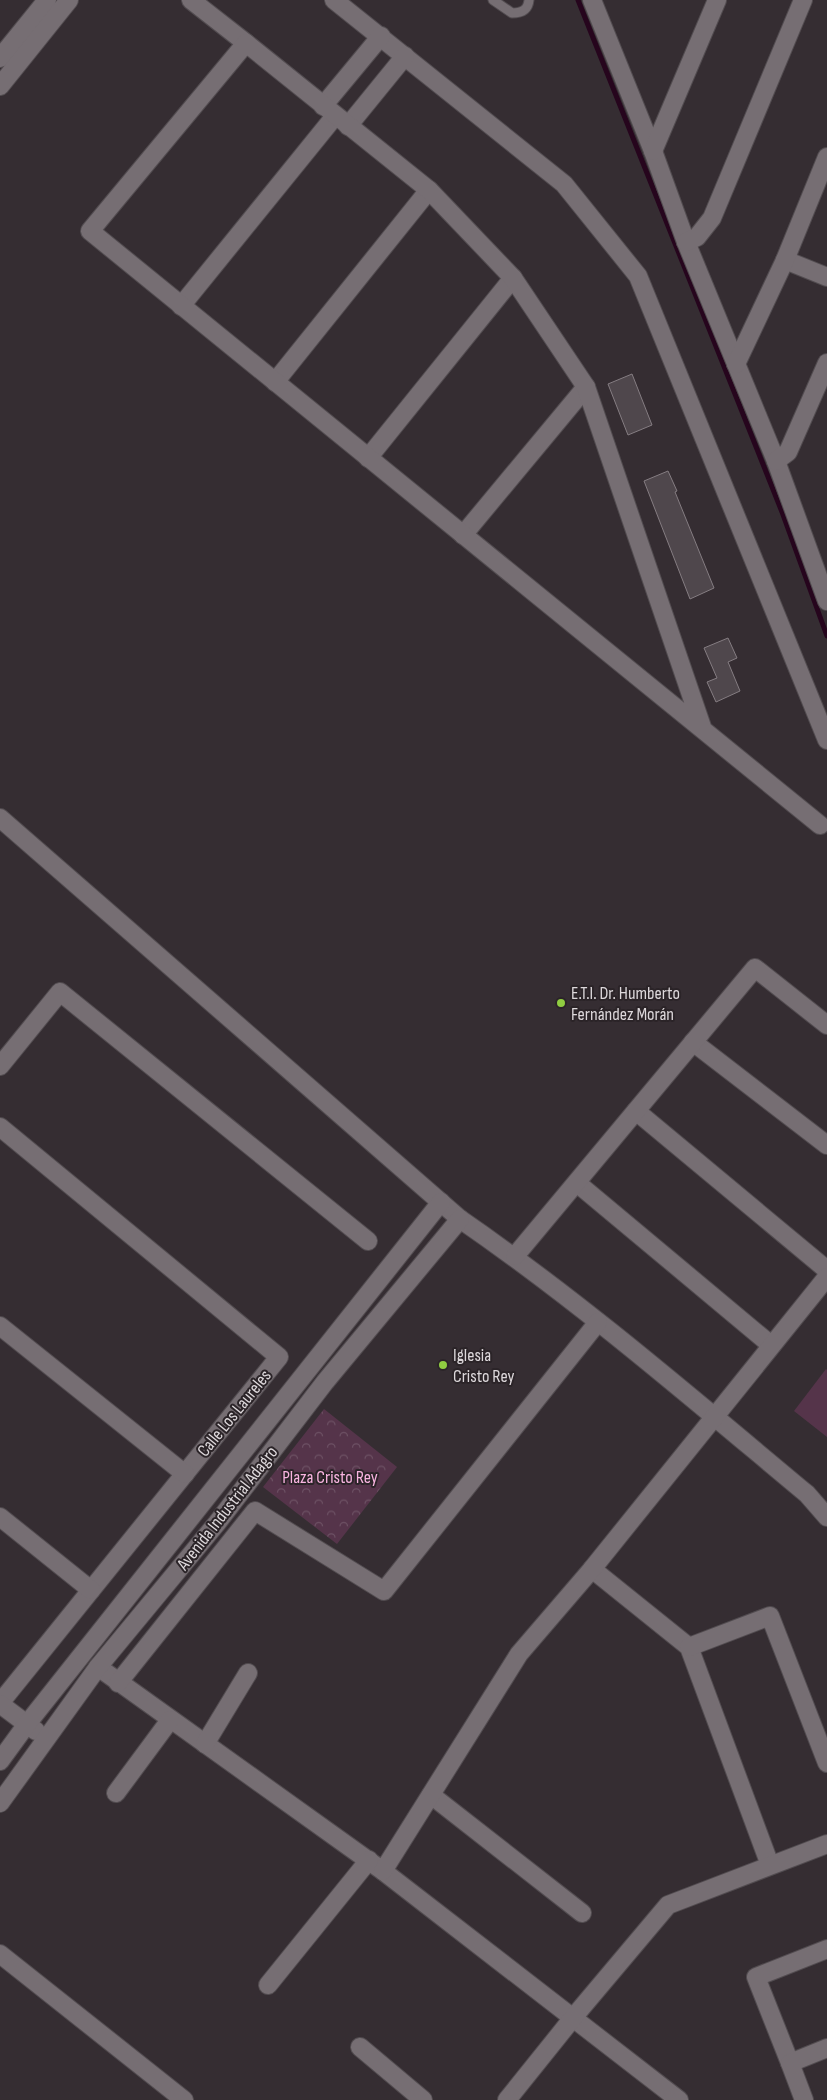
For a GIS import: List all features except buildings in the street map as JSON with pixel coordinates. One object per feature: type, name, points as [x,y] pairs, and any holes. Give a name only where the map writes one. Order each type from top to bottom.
[{"type":"street","points":[[0,58],[47,0]]},
{"type":"street","points":[[0,86],[69,0]]},
{"type":"street","points":[[191,0],[429,190],[513,278],[586,387],[702,727]]},
{"type":"street","points":[[334,0],[564,184],[638,276],[827,740]]},
{"type":"street","points":[[592,0],[653,151],[686,242],[776,461],[820,559],[827,602]]},
{"type":"street","points":[[653,151],[717,0]]},
{"type":"street","points":[[686,242],[697,236],[712,218],[803,0]]},
{"type":"street","points":[[336,116],[381,36]]},
{"type":"street","points":[[246,43],[90,231],[820,824]]},
{"type":"street","points":[[181,306],[336,116],[405,56]]},
{"type":"street","points":[[736,364],[785,260],[827,157]]},
{"type":"street","points":[[275,382],[429,190]]},
{"type":"street","points":[[785,260],[827,277]]},
{"type":"street","points":[[368,458],[513,278]]},
{"type":"street","points":[[776,461],[788,452],[827,363]]},
{"type":"street","points":[[463,535],[586,387]]},
{"type":"street","points":[[809,696],[827,701]]},
{"type":"street","points":[[0,818],[460,1219],[515,1256],[598,1322],[807,1494],[827,1517]]},
{"type":"street","points":[[515,1256],[755,968],[827,1025]]},
{"type":"street","points":[[0,1066],[60,992],[368,1241]]},
{"type":"street","points":[[693,1042],[827,1145]]},
{"type":"street","points":[[636,1111],[827,1270]]},
{"type":"street","name":"Calle Los Laureles","points":[[0,1127],[279,1357],[0,1704]]},
{"type":"street","points":[[577,1183],[771,1344]]},
{"type":"street","name":"Avenida Industrial Adagro","points":[[0,1761],[27,1724],[440,1202]]},
{"type":"street","name":"Avenida Industrial Adagro","points":[[0,1803],[98,1667],[217,1523],[325,1382],[460,1219]]},
{"type":"street","points":[[383,1871],[519,1654],[592,1569],[771,1344],[827,1277]]},
{"type":"street","points":[[118,1683],[255,1511],[384,1591],[598,1322]]},
{"type":"street","points":[[0,1326],[185,1474]]},
{"type":"street","points":[[0,1517],[91,1590]]},
{"type":"street","points":[[592,1569],[688,1647],[770,1865]]},
{"type":"street","points":[[688,1647],[770,1616],[827,1763]]},
{"type":"street","points":[[98,1667],[383,1871],[679,2100]]},
{"type":"street","points":[[205,1744],[248,1673]]},
{"type":"street","points":[[0,1704],[46,1738]]},
{"type":"street","points":[[116,1793],[170,1720]]},
{"type":"street","points":[[431,1795],[582,1913]]},
{"type":"street","points":[[507,2100],[572,2018],[668,1905],[827,1844]]},
{"type":"street","points":[[268,1985],[368,1860]]},
{"type":"street","points":[[804,2100],[756,1978],[827,1949]]},
{"type":"street","points":[[0,1954],[184,2100]]},
{"type":"street","points":[[360,2047],[423,2100]]},
{"type":"street","points":[[790,2063],[827,2048]]},
{"type":"lane","points":[[493,0],[512,13],[524,11],[529,0]]},
{"type":"green space","points":[[827,1370],[827,1437],[794,1411]]},
{"type":"green space","name":"Plaza Cristo Rey","points":[[324,1409],[397,1467],[337,1544],[263,1487]]},
{"type":"waterway","points":[[578,0],[782,512],[827,636]]},
{"type":"place","name":"E.T.I. Dr. Humberto Fernández Morán","points":[[561,1003]]},
{"type":"place","name":"Iglesia Cristo Rey","points":[[443,1365]]}]
